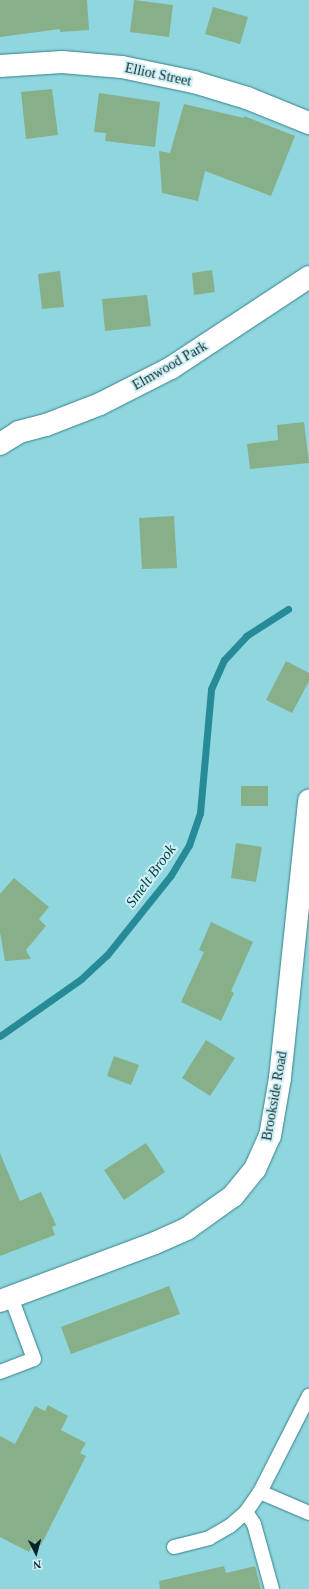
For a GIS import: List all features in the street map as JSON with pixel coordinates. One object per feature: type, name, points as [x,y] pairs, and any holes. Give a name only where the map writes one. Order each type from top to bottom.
[{"type":"street","name":"Elliot Street","points":[[0,66],[62,62],[122,67],[194,82],[240,96],[309,123]]},
{"type":"street","name":"Elmwood Park","points":[[0,444],[9,428],[46,425],[100,404],[171,368],[309,277]]},
{"type":"street","name":"Brookside Road","points":[[6,1299],[155,1243],[188,1228],[234,1196],[255,1169],[270,1136],[279,1084],[309,801]]},
{"type":"lane","points":[[0,1372],[34,1360],[6,1299]]},
{"type":"lane","points":[[174,1547],[215,1535],[230,1526],[246,1512],[260,1492],[309,1396]]},
{"type":"lane","points":[[260,1492],[309,1513]]},
{"type":"lane","points":[[246,1512],[254,1524],[272,1589]]},
{"type":"building","points":[[0,0],[87,0],[89,30],[60,32],[60,29],[0,37]]},
{"type":"building","points":[[134,0],[173,5],[169,37],[130,32]]},
{"type":"building","points":[[213,7],[248,17],[240,44],[205,34]]},
{"type":"building","points":[[52,89],[58,135],[26,139],[21,92]]},
{"type":"building","points":[[99,93],[160,102],[155,147],[105,141],[106,133],[94,132]]},
{"type":"building","points":[[184,104],[244,118],[244,116],[295,136],[271,196],[205,171],[198,201],[162,193],[159,151],[170,153]]},
{"type":"building","points":[[212,270],[215,292],[194,295],[192,273]]},
{"type":"building","points":[[60,271],[64,307],[42,309],[38,274]]},
{"type":"building","points":[[147,295],[151,326],[105,331],[102,299]]},
{"type":"building","points":[[304,422],[309,463],[250,469],[247,444],[278,440],[277,425]]},
{"type":"building","points":[[174,516],[177,568],[142,569],[139,518]]},
{"type":"building","points":[[286,661],[309,673],[309,681],[292,713],[266,700]]},
{"type":"building","points":[[241,786],[268,786],[268,806],[241,806]]},
{"type":"building","points":[[236,843],[262,847],[256,882],[231,878]]},
{"type":"building","points":[[14,878],[49,907],[39,919],[46,926],[26,950],[31,959],[5,961],[0,932],[0,894]]},
{"type":"building","points":[[211,922],[253,942],[231,991],[234,993],[221,1021],[181,1002],[204,952],[199,950]]},
{"type":"building","points":[[206,1040],[235,1058],[210,1096],[182,1078]]},
{"type":"building","points":[[114,1056],[139,1065],[131,1085],[107,1076]]},
{"type":"building","points":[[146,1143],[165,1172],[124,1200],[104,1170]]},
{"type":"building","points":[[0,1153],[20,1201],[41,1192],[56,1225],[52,1227],[55,1235],[0,1256]]},
{"type":"building","points":[[169,1286],[180,1314],[71,1354],[61,1327]]},
{"type":"building","points":[[48,1405],[68,1416],[61,1430],[86,1443],[80,1453],[86,1456],[41,1545],[34,1542],[29,1552],[0,1537],[0,1436],[15,1444],[35,1406],[45,1411]]},
{"type":"building","points":[[224,1566],[226,1573],[255,1566],[261,1589],[160,1589],[159,1581]]},
{"type":"waterway","name":"Smelt Brook","points":[[0,1036],[81,979],[107,955],[171,875],[189,845],[200,813],[211,689],[224,660],[246,636],[288,609]]}]
